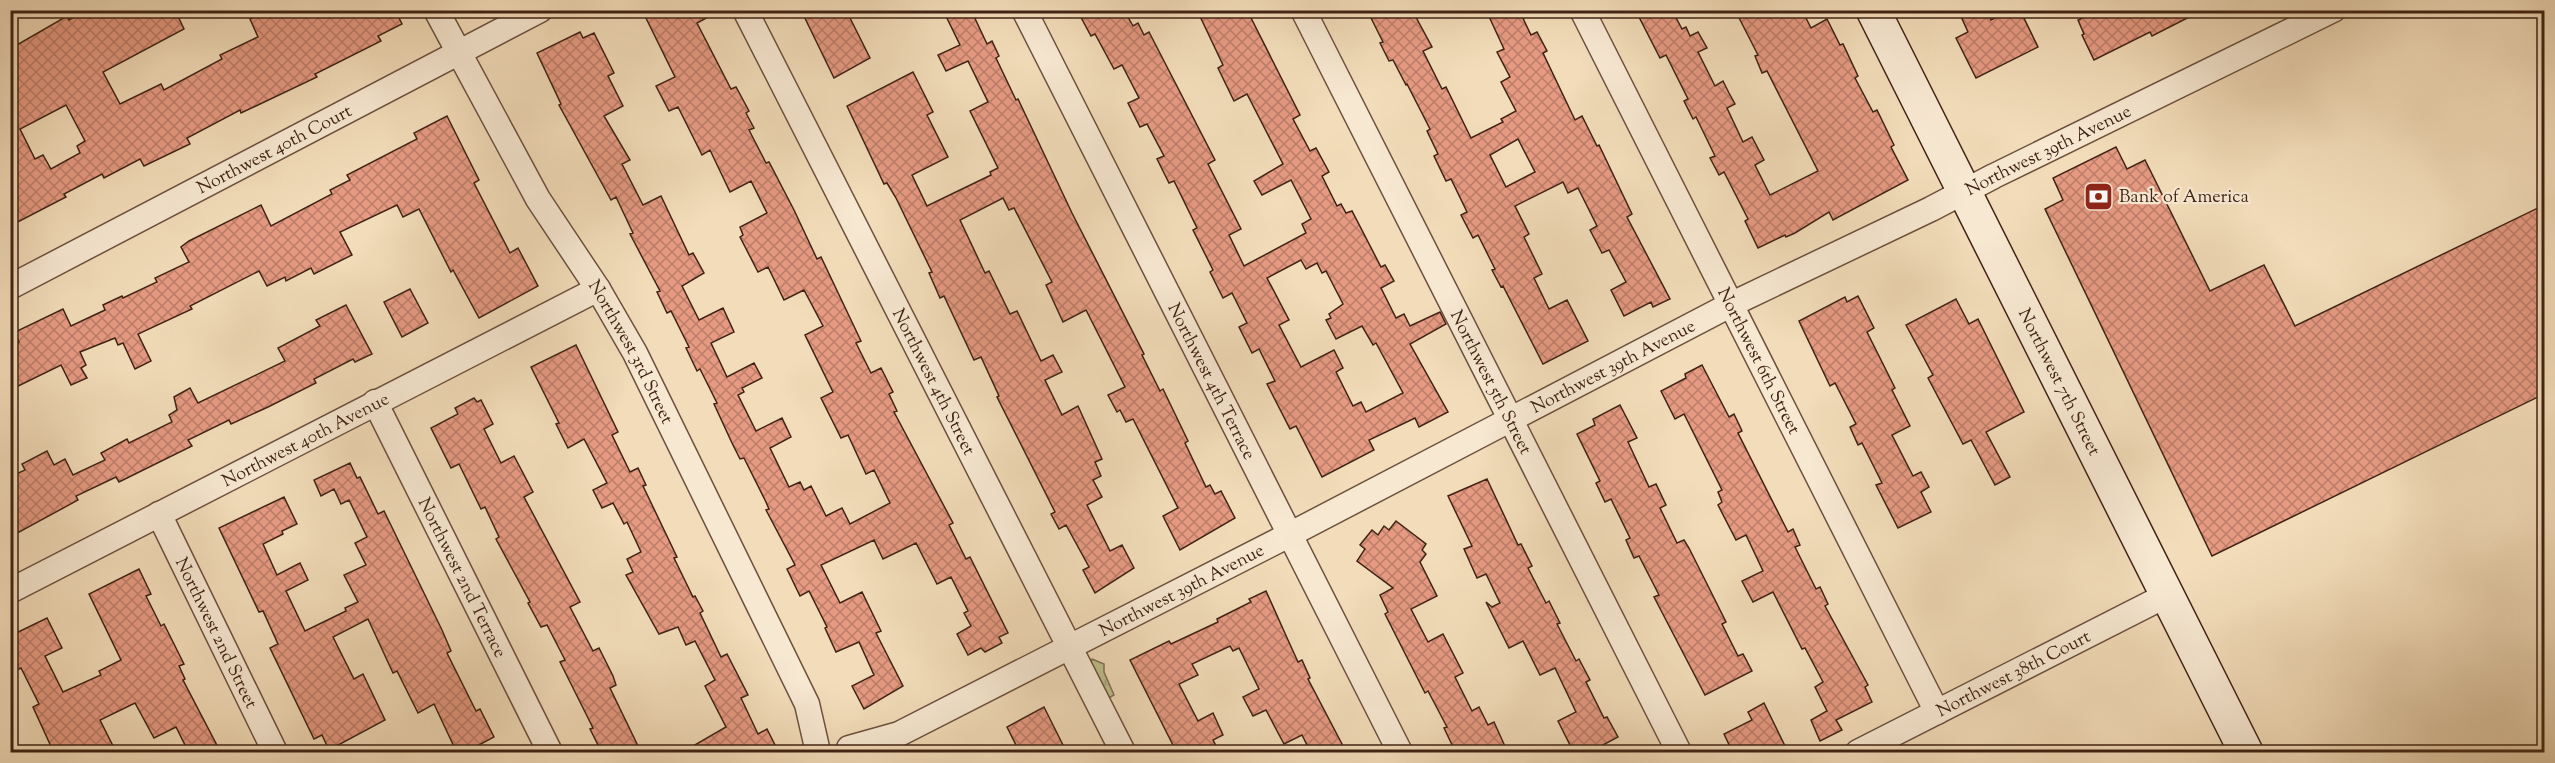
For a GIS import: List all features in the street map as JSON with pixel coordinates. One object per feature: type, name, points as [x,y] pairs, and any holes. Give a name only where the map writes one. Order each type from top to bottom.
[{"type":"main road","name":"Northwest 7th Street","points":[[1873,10],[2246,753]]},
{"type":"street","name":"Northwest 3rd Street","points":[[436,10],[538,199],[598,288],[635,353],[807,704],[836,750]]},
{"type":"street","name":"Northwest 40th Court","points":[[10,287],[540,10]]},
{"type":"street","name":"Northwest 4th Street","points":[[746,10],[1123,753]]},
{"type":"street","name":"Northwest 4th Terrace","points":[[1024,10],[1400,753]]},
{"type":"street","name":"Northwest 5th Street","points":[[1303,10],[1679,753]]},
{"type":"street","name":"Northwest 6th Street","points":[[1582,10],[1936,712]]},
{"type":"street","name":"Northwest 39th Avenue","points":[[836,750],[899,734],[1289,536],[1730,305],[1931,209],[2332,10]]},
{"type":"street","name":"Northwest 40th Avenue","points":[[10,591],[598,288]]},
{"type":"street","name":"Northwest 2nd Terrace","points":[[375,402],[550,753]]},
{"type":"street","name":"Northwest 2nd Street","points":[[159,514],[275,753]]},
{"type":"street","name":"Northwest 38th Court","points":[[1858,753],[2167,595]]},
{"type":"street","name":"Northwest 39th Avenue","points":[[878,753],[899,734]]},
{"type":"green space","points":[[1092,659],[1104,664],[1104,672],[1114,695],[1109,698],[1103,697],[1091,663]]},
{"type":"building","points":[[87,10],[175,10],[184,29],[103,72],[120,104],[161,84],[164,90],[222,59],[220,55],[258,37],[250,19],[268,10],[395,10],[402,24],[378,36],[381,41],[315,74],[317,77],[241,113],[240,110],[187,138],[190,144],[144,166],[140,159],[104,178],[102,174],[64,194],[66,197],[10,226],[10,49],[67,16],[69,20]],"holes":[[[66,105],[85,141],[77,146],[80,153],[51,169],[43,155],[35,159],[20,129]]]},
{"type":"building","points":[[642,10],[721,10],[697,23],[731,89],[736,87],[749,111],[746,113],[754,128],[749,130],[766,163],[769,162],[817,259],[821,257],[861,341],[856,343],[871,373],[881,368],[893,392],[889,394],[897,411],[894,412],[953,523],[949,525],[966,559],[970,557],[1008,633],[999,637],[1002,643],[985,652],[981,648],[968,655],[957,634],[971,626],[964,613],[968,611],[951,577],[937,584],[916,543],[883,559],[874,540],[821,565],[840,603],[862,592],[881,631],[876,633],[903,686],[864,709],[852,686],[874,675],[859,642],[836,652],[825,628],[827,627],[809,591],[800,596],[787,569],[795,565],[766,510],[769,509],[765,500],[744,458],[740,459],[732,443],[714,404],[717,403],[700,369],[697,371],[686,348],[689,347],[671,311],[667,313],[657,292],[660,291],[630,234],[633,233],[616,197],[611,200],[559,105],[561,104],[537,53],[580,32],[583,38],[594,33],[614,73],[608,76],[623,106],[604,116],[630,160],[622,164],[643,205],[661,196],[689,255],[693,253],[704,273],[682,286],[699,320],[723,308],[734,332],[711,343],[727,377],[754,363],[762,378],[742,388],[744,392],[738,395],[756,431],[782,418],[791,437],[770,448],[789,487],[800,482],[804,490],[811,486],[826,516],[842,508],[850,524],[890,503],[874,470],[866,474],[848,435],[841,438],[821,398],[833,392],[805,335],[823,326],[804,290],[784,300],[768,267],[758,272],[740,237],[743,235],[740,227],[767,213],[751,181],[730,192],[710,150],[702,155],[678,107],[669,111],[656,86],[675,77]]},
{"type":"building","points":[[801,10],[846,10],[870,58],[834,78]]},
{"type":"building","points":[[943,10],[971,10],[987,44],[992,41],[999,56],[996,58],[1016,100],[1018,99],[1160,391],[1163,389],[1188,441],[1185,443],[1206,487],[1210,485],[1215,494],[1221,491],[1235,518],[1180,550],[1163,516],[1178,508],[1133,419],[1126,422],[1120,410],[1117,412],[1108,395],[1125,387],[1086,310],[1063,322],[1046,285],[1052,282],[1014,208],[1009,210],[1003,198],[960,220],[985,273],[989,271],[1010,314],[1017,311],[1041,361],[1053,355],[1062,372],[1045,380],[1062,415],[1078,406],[1102,459],[1095,462],[1101,476],[1093,480],[1102,497],[1087,505],[1110,551],[1122,545],[1134,568],[1095,593],[1083,570],[1089,567],[1066,525],[1059,529],[1051,514],[1055,512],[997,397],[999,396],[981,357],[974,360],[944,296],[940,298],[929,273],[932,272],[896,198],[887,183],[884,184],[847,106],[913,72],[933,112],[927,115],[948,157],[912,175],[927,206],[991,175],[990,172],[998,168],[970,111],[988,102],[968,61],[946,71],[938,55],[960,45]]},
{"type":"building","points":[[1077,10],[1124,10],[1133,26],[1138,23],[1144,35],[1149,32],[1215,160],[1208,164],[1241,229],[1229,235],[1244,266],[1306,233],[1302,224],[1311,219],[1291,180],[1262,195],[1254,181],[1283,164],[1247,94],[1234,101],[1218,68],[1223,65],[1197,10],[1247,10],[1300,115],[1293,119],[1310,151],[1316,148],[1329,172],[1322,176],[1337,206],[1341,204],[1346,213],[1352,211],[1381,267],[1385,265],[1394,281],[1381,288],[1396,318],[1404,314],[1410,326],[1440,312],[1446,324],[1410,344],[1448,412],[1419,427],[1415,418],[1369,440],[1374,450],[1322,477],[1296,426],[1290,429],[1267,384],[1275,381],[1259,349],[1252,353],[1239,327],[1247,323],[1232,293],[1223,298],[1210,272],[1213,270],[1193,230],[1197,228],[1174,181],[1169,183],[1157,159],[1164,156],[1147,124],[1140,127],[1128,103],[1139,98],[1122,65],[1114,69],[1095,34],[1091,36]],"holes":[[[1301,260],[1306,269],[1317,263],[1322,273],[1326,271],[1343,304],[1329,314],[1331,318],[1326,320],[1336,339],[1362,326],[1373,345],[1376,343],[1403,393],[1366,412],[1361,402],[1353,406],[1336,372],[1343,368],[1334,350],[1301,367],[1279,325],[1289,320],[1267,278]]]},
{"type":"building","points":[[1367,10],[1412,10],[1432,47],[1423,51],[1442,89],[1446,87],[1471,138],[1503,122],[1501,119],[1516,111],[1501,82],[1510,77],[1497,52],[1504,49],[1486,10],[1519,10],[1531,35],[1537,32],[1547,51],[1543,53],[1575,120],[1582,116],[1597,146],[1599,145],[1632,214],[1627,217],[1670,299],[1653,307],[1651,302],[1624,316],[1611,290],[1626,282],[1609,250],[1602,253],[1590,230],[1597,226],[1578,188],[1568,193],[1563,182],[1515,206],[1529,234],[1524,237],[1542,274],[1534,278],[1549,309],[1567,300],[1588,341],[1543,364],[1503,286],[1501,287],[1492,270],[1495,269],[1478,235],[1473,238],[1461,215],[1467,212],[1451,179],[1446,181],[1434,156],[1438,154],[1427,131],[1430,129],[1393,60],[1389,61],[1380,43],[1383,42]],"holes":[[[1518,139],[1535,172],[1506,187],[1490,155]]]},
{"type":"building","points":[[1653,10],[1672,10],[1682,29],[1686,27],[1690,36],[1698,32],[1707,48],[1698,52],[1715,86],[1723,81],[1735,104],[1727,108],[1743,142],[1752,137],[1764,160],[1755,165],[1770,195],[1818,171],[1767,71],[1762,73],[1755,56],[1758,55],[1735,10],[1802,10],[1811,28],[1827,19],[1840,45],[1843,44],[1858,76],[1855,78],[1873,112],[1877,110],[1894,145],[1891,147],[1908,180],[1833,220],[1829,212],[1795,233],[1786,237],[1785,235],[1758,248],[1745,221],[1748,219],[1724,172],[1719,175],[1710,158],[1715,156],[1696,117],[1693,119],[1684,101],[1688,99],[1666,55],[1660,58],[1639,17]]},
{"type":"building","points":[[1958,10],[1987,10],[1991,20],[2011,10],[2020,10],[2038,47],[1976,78],[1956,38],[1968,32]]},
{"type":"building","points":[[2099,10],[2126,10],[2129,16],[2141,10],[2203,10],[2152,36],[2150,32],[2094,60],[2082,35],[2084,34],[2078,20]]},
{"type":"building","points":[[447,116],[479,180],[474,183],[510,253],[518,248],[538,286],[479,318],[453,270],[451,272],[419,209],[403,217],[397,205],[340,232],[352,255],[314,274],[311,268],[286,281],[285,277],[267,286],[259,271],[190,306],[192,309],[138,334],[151,361],[135,369],[123,343],[118,345],[115,338],[80,352],[86,365],[81,368],[87,378],[71,385],[61,365],[10,390],[10,346],[19,342],[15,332],[63,309],[71,326],[105,310],[103,305],[157,282],[155,278],[189,262],[181,247],[189,241],[261,205],[271,226],[332,194],[330,190],[350,180],[347,175],[417,139],[414,133]]},
{"type":"building","points":[[2116,147],[2127,169],[2145,160],[2210,291],[2264,265],[2295,326],[2544,205],[2544,394],[2212,556],[2045,209],[2063,200],[2053,178]]},
{"type":"building","points":[[410,289],[428,323],[402,337],[384,302]]},
{"type":"building","points":[[1858,296],[1874,328],[1867,332],[1895,388],[1892,390],[1910,426],[1892,435],[1913,476],[1921,472],[1929,487],[1921,492],[1931,512],[1898,528],[1876,485],[1882,483],[1862,443],[1858,445],[1850,427],[1856,424],[1835,383],[1830,386],[1799,321],[1845,297],[1847,302]]},
{"type":"building","points":[[1956,299],[1969,324],[1978,319],[2024,412],[1986,432],[2010,477],[1995,485],[1971,440],[1963,444],[1928,378],[1933,375],[1906,325]]},
{"type":"building","points":[[346,305],[372,354],[355,362],[353,359],[314,379],[316,383],[268,407],[231,424],[229,420],[188,440],[192,446],[119,482],[116,477],[76,496],[78,500],[10,537],[10,477],[25,470],[22,464],[47,451],[54,465],[65,459],[73,475],[105,460],[101,453],[127,439],[129,443],[172,422],[169,415],[177,410],[174,397],[190,388],[198,403],[285,361],[278,348],[320,326],[316,320]]},
{"type":"building","points":[[576,345],[618,432],[612,435],[630,472],[638,468],[646,485],[643,486],[677,557],[674,558],[693,597],[695,596],[703,611],[700,613],[721,657],[727,654],[748,695],[741,698],[758,734],[767,729],[779,753],[681,753],[726,727],[705,686],[715,680],[695,641],[686,645],[678,627],[659,634],[626,575],[633,572],[627,559],[641,552],[627,522],[624,524],[613,503],[602,508],[593,490],[607,483],[584,439],[568,448],[556,424],[559,423],[531,367]]},
{"type":"building","points":[[1702,365],[1729,417],[1734,414],[1742,431],[1738,433],[1788,532],[1793,529],[1800,545],[1795,547],[1816,589],[1820,587],[1828,604],[1825,606],[1868,685],[1865,687],[1872,702],[1836,720],[1842,730],[1820,741],[1811,720],[1827,711],[1815,687],[1823,682],[1805,648],[1802,649],[1773,592],[1753,602],[1742,581],[1763,571],[1746,535],[1736,540],[1718,505],[1722,502],[1718,492],[1722,490],[1684,414],[1675,419],[1661,391],[1686,378],[1685,374]]},
{"type":"building","points":[[474,398],[477,402],[481,400],[493,424],[484,429],[501,463],[514,456],[533,492],[524,497],[580,602],[570,607],[593,651],[599,648],[613,676],[616,685],[610,688],[638,746],[626,753],[612,753],[609,747],[601,751],[590,729],[593,728],[560,662],[565,660],[547,625],[541,627],[528,603],[530,602],[496,539],[499,537],[485,507],[481,509],[459,464],[451,468],[431,428],[458,414],[455,408]]},
{"type":"building","points":[[1620,405],[1637,438],[1628,442],[1649,487],[1656,484],[1666,505],[1660,508],[1677,543],[1684,540],[1689,548],[1726,622],[1722,624],[1738,656],[1743,654],[1752,671],[1705,695],[1654,597],[1659,595],[1639,556],[1634,558],[1626,540],[1630,538],[1611,499],[1605,502],[1596,483],[1600,481],[1577,434],[1595,425],[1593,419]]},
{"type":"building","points":[[350,463],[357,478],[360,477],[378,514],[384,511],[442,630],[451,651],[447,653],[476,711],[480,709],[494,737],[464,753],[457,753],[434,704],[418,713],[397,671],[393,673],[368,619],[333,637],[354,679],[363,674],[385,720],[329,750],[322,735],[314,739],[270,648],[278,644],[263,611],[259,612],[219,528],[284,497],[297,524],[263,544],[277,575],[300,563],[308,580],[286,591],[305,631],[346,611],[345,608],[358,602],[344,575],[366,565],[355,543],[367,537],[349,500],[341,504],[334,489],[321,496],[314,480]]},
{"type":"building","points":[[1487,479],[1518,545],[1521,544],[1532,566],[1528,568],[1546,603],[1549,601],[1560,623],[1557,624],[1576,661],[1579,659],[1590,680],[1586,682],[1604,718],[1607,717],[1618,737],[1588,753],[1574,753],[1558,721],[1576,712],[1555,668],[1540,675],[1523,641],[1509,648],[1486,602],[1492,607],[1500,603],[1486,574],[1477,578],[1464,549],[1472,546],[1448,496]]},
{"type":"building","points":[[1396,521],[1426,544],[1422,550],[1426,554],[1420,562],[1437,596],[1411,609],[1428,642],[1443,634],[1463,673],[1455,677],[1472,711],[1479,707],[1488,725],[1494,722],[1508,753],[1456,753],[1444,728],[1447,727],[1428,691],[1425,693],[1385,614],[1388,612],[1380,595],[1393,588],[1357,561],[1365,549],[1360,545],[1372,530],[1378,535],[1384,526],[1389,530]]},
{"type":"building","points":[[139,569],[151,594],[146,596],[161,626],[164,624],[184,664],[179,666],[185,679],[183,680],[221,753],[189,753],[176,727],[154,738],[135,703],[100,720],[114,748],[104,753],[54,753],[33,707],[39,704],[21,668],[15,671],[10,661],[10,636],[47,618],[62,648],[45,656],[63,692],[101,675],[99,671],[121,660],[89,594]]},
{"type":"building","points":[[1266,591],[1298,662],[1302,660],[1310,678],[1308,679],[1343,746],[1330,753],[1311,753],[1302,735],[1284,744],[1266,710],[1253,716],[1243,697],[1259,689],[1239,648],[1233,651],[1230,646],[1192,664],[1198,675],[1179,684],[1198,721],[1213,713],[1223,735],[1213,740],[1220,753],[1177,753],[1130,660],[1169,641],[1171,644],[1218,622],[1217,619],[1251,602],[1249,599]]},
{"type":"building","points":[[1764,703],[1785,746],[1770,753],[1733,753],[1724,734],[1752,720],[1748,712]]},
{"type":"building","points":[[1044,707],[1067,753],[1020,753],[1007,727]]},
{"type":"place","name":"Bank of America","points":[[2098,196]]}]
